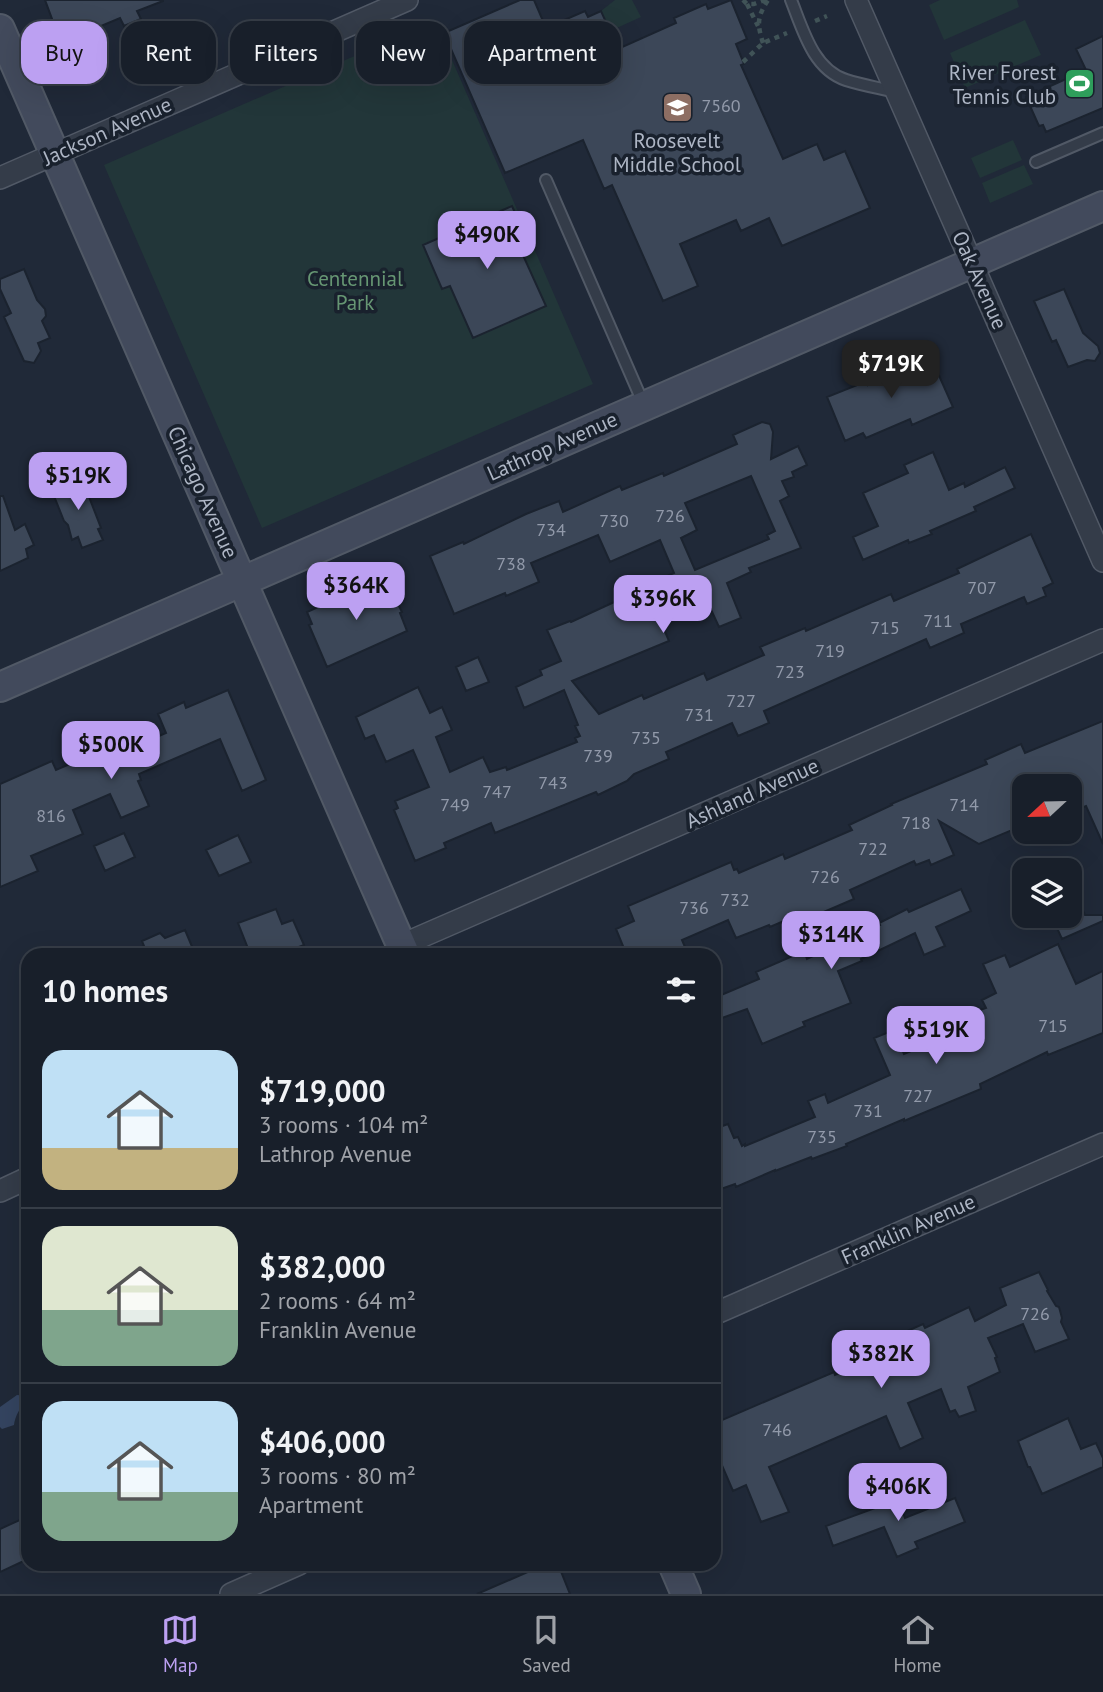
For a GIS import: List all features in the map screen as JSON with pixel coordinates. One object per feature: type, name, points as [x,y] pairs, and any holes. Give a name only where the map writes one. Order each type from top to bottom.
[{"type":"street","name":"Jackson Avenue","points":[[0,178],[407,0]]},
{"type":"street","name":"Oak Avenue","points":[[856,0],[1103,561]]},
{"type":"street","name":"Chicago Avenue","points":[[0,29],[403,948]]},
{"type":"street","name":"Lathrop Avenue","points":[[0,687],[1103,206]]},
{"type":"street","name":"Ashland Avenue","points":[[409,948],[1103,640]]},
{"type":"street","name":"Franklin Avenue","points":[[721,1311],[1103,1144]]},
{"type":"street","points":[[0,1191],[21,1181]]},
{"type":"street","points":[[231,1594],[283,1571]]},
{"type":"street","points":[[676,1571],[686,1594]]},
{"type":"lane","points":[[791,0],[814,54],[827,70],[844,79],[897,93]]},
{"type":"lane","points":[[1036,162],[1103,133]]},
{"type":"lane","points":[[546,180],[644,406]]},
{"type":"path","points":[[745,2],[754,4],[767,0]]},
{"type":"path","points":[[758,27],[767,0]]},
{"type":"path","points":[[745,2],[763,43]]},
{"type":"path","points":[[743,62],[763,43],[827,16]]},
{"type":"green space","points":[[615,0],[632,0],[641,17],[621,26],[621,21],[606,21],[601,11]]},
{"type":"green space","points":[[940,0],[1017,0],[1019,7],[944,40],[929,5]]},
{"type":"green space","points":[[1025,20],[1041,55],[965,88],[950,53]]},
{"type":"green space","name":"Centennial Park","points":[[356,55],[356,84],[450,84],[450,55],[593,384],[262,528],[104,165],[290,84],[342,84],[342,61]]},
{"type":"green space","points":[[1013,140],[1022,160],[980,178],[971,158]]},
{"type":"green space","points":[[1024,165],[1033,184],[990,203],[982,183]]},
{"type":"water","points":[[17,1395],[21,1395],[21,1408],[14,1425],[2,1429],[0,1427],[0,1407]]},
{"type":"building","points":[[45,0],[163,0],[137,11],[141,19],[136,21],[122,21],[120,18],[107,23],[107,21],[53,21]]},
{"type":"building","points":[[520,0],[534,0],[543,21],[472,21]]},
{"type":"building","points":[[731,0],[747,39],[736,44],[744,64],[741,65],[783,159],[817,144],[824,160],[845,151],[870,208],[782,246],[769,218],[741,231],[736,220],[680,244],[698,286],[663,301],[612,185],[604,189],[583,140],[505,173],[466,84],[621,84],[621,48],[676,23],[674,18],[706,4],[708,9]]},
{"type":"building","points":[[585,11],[588,17],[601,11],[605,21],[562,21]]},
{"type":"building","points":[[464,24],[464,79],[450,47],[450,30]]},
{"type":"building","name":"River Forest Tennis Club","points":[[1103,36],[1103,108],[1046,132],[1043,125],[1039,126],[1026,97],[1086,70],[1076,49]]},
{"type":"building","points":[[512,206],[531,249],[522,253],[546,306],[473,338],[450,286],[442,289],[423,245]]},
{"type":"building","points":[[24,269],[37,300],[45,309],[46,316],[42,321],[50,338],[38,343],[41,351],[34,363],[24,361],[4,317],[11,313],[0,289],[0,279]]},
{"type":"building","points":[[1064,289],[1083,333],[1098,346],[1100,353],[1095,361],[1087,360],[1068,367],[1056,340],[1052,342],[1034,301]]},
{"type":"building","points":[[908,349],[933,362],[953,407],[912,425],[910,419],[866,438],[863,433],[845,441],[827,397],[867,381],[868,385],[914,364]]},
{"type":"building","points":[[762,422],[770,424],[773,432],[771,459],[798,446],[807,465],[792,472],[794,477],[782,481],[789,496],[780,501],[801,548],[749,568],[751,572],[727,583],[741,618],[719,627],[702,590],[655,608],[669,641],[572,681],[599,714],[642,695],[644,699],[704,673],[707,680],[764,655],[760,647],[805,628],[806,631],[891,594],[894,601],[959,573],[957,569],[1031,534],[1053,583],[1043,588],[1046,596],[1027,604],[1024,597],[961,624],[964,633],[930,648],[926,639],[764,711],[769,723],[738,736],[732,723],[666,752],[669,759],[634,774],[627,781],[598,795],[596,792],[495,833],[491,823],[444,843],[446,848],[415,861],[394,810],[398,808],[395,801],[429,787],[413,750],[386,762],[374,735],[365,739],[356,717],[418,687],[430,713],[442,707],[452,730],[436,737],[450,772],[483,757],[490,772],[506,767],[507,770],[577,742],[575,738],[580,736],[575,726],[578,725],[564,690],[524,708],[516,687],[542,675],[540,670],[561,661],[547,630],[571,622],[674,573],[660,540],[610,562],[598,535],[531,563],[539,582],[454,614],[430,556],[463,542],[464,544],[559,501],[563,512],[620,486],[622,490],[663,473],[664,476],[737,444],[733,435]],"holes":[[[751,476],[775,531],[767,535],[769,539],[695,570],[681,538],[697,530],[685,503]]]},
{"type":"building","points":[[933,452],[949,490],[964,483],[965,487],[1005,467],[1015,488],[974,507],[976,511],[930,531],[932,534],[909,543],[908,540],[863,560],[853,537],[878,526],[863,493],[908,473],[904,465]]},
{"type":"building","points":[[72,470],[81,488],[86,489],[103,540],[82,548],[78,537],[72,540],[54,496],[61,494],[57,488]]},
{"type":"building","points":[[0,496],[3,496],[15,530],[25,524],[34,545],[26,549],[28,558],[0,571]]},
{"type":"building","points":[[380,576],[387,588],[389,586],[402,612],[400,613],[407,631],[327,667],[309,625],[312,624],[307,612]]},
{"type":"building","points":[[478,657],[489,682],[466,691],[456,667]]},
{"type":"building","points":[[228,690],[266,780],[242,791],[220,739],[139,774],[141,780],[138,781],[149,806],[121,818],[110,794],[73,810],[83,834],[31,856],[38,871],[0,887],[0,784],[52,761],[56,770],[100,751],[102,755],[127,745],[129,749],[166,733],[158,714],[184,702],[186,708]]},
{"type":"building","points":[[1103,721],[1103,844],[1086,806],[1082,808],[1082,774],[1012,774],[1012,830],[979,844],[939,821],[954,855],[931,865],[929,860],[916,865],[914,861],[850,890],[854,899],[789,927],[786,920],[736,938],[728,920],[682,940],[685,947],[683,948],[624,948],[616,929],[634,921],[628,906],[731,862],[734,870],[737,869],[739,873],[783,854],[785,859],[852,830],[849,825],[891,804],[987,764],[985,760],[1021,744],[1025,753]]},
{"type":"building","points":[[124,833],[135,857],[105,871],[94,846]]},
{"type":"building","points":[[238,835],[251,862],[219,876],[206,850]]},
{"type":"building","points":[[961,889],[971,911],[936,927],[945,946],[924,955],[915,933],[838,971],[851,1003],[803,1022],[805,1026],[762,1044],[747,1009],[722,1018],[721,995],[759,979],[756,972],[804,951],[807,959],[880,925],[879,923],[907,909],[909,912]]},
{"type":"building","points":[[1082,908],[1085,915],[1103,915],[1103,921],[1062,939],[1057,928],[1082,928]]},
{"type":"building","points":[[276,909],[282,924],[293,920],[304,945],[296,948],[248,948],[238,923]]},
{"type":"building","points":[[185,930],[193,948],[140,948],[144,946],[142,941],[160,933],[165,938]]},
{"type":"building","points":[[1058,944],[1076,984],[1103,971],[1103,1033],[1048,1055],[1047,1052],[980,1084],[981,1089],[904,1119],[846,1144],[847,1146],[775,1170],[736,1187],[735,1184],[721,1189],[721,1126],[728,1124],[734,1138],[738,1137],[742,1146],[745,1146],[815,1117],[808,1101],[825,1094],[828,1103],[890,1075],[874,1038],[894,1030],[904,1054],[982,1022],[977,1011],[986,1008],[982,1000],[996,993],[983,964],[1005,955],[1010,967]]},
{"type":"building","points":[[1039,1272],[1047,1291],[1059,1307],[1061,1322],[1069,1339],[1035,1352],[1023,1324],[988,1338],[997,1357],[995,1358],[1000,1372],[968,1387],[976,1411],[959,1417],[955,1410],[950,1412],[941,1389],[908,1403],[923,1438],[900,1449],[886,1416],[769,1467],[789,1512],[761,1522],[746,1485],[733,1491],[721,1463],[721,1420],[834,1372],[835,1375],[893,1351],[889,1339],[923,1324],[925,1328],[969,1307],[975,1321],[1006,1305],[1000,1288]]},
{"type":"building","points":[[1068,1418],[1081,1449],[1096,1443],[1103,1458],[1103,1467],[1042,1494],[1018,1441]]},
{"type":"building","points":[[895,1491],[905,1518],[955,1498],[965,1522],[915,1542],[918,1548],[897,1557],[884,1527],[833,1546],[826,1526],[878,1507],[875,1499]]},
{"type":"building","points":[[21,1519],[21,1562],[0,1572],[0,1529]]},
{"type":"building","points":[[530,1571],[561,1571],[570,1594],[477,1594]]},
{"type":"place","name":"River Forest Tennis Club","points":[[1079,84]]},
{"type":"place","name":"Roosevelt Middle School","points":[[677,108]]}]
